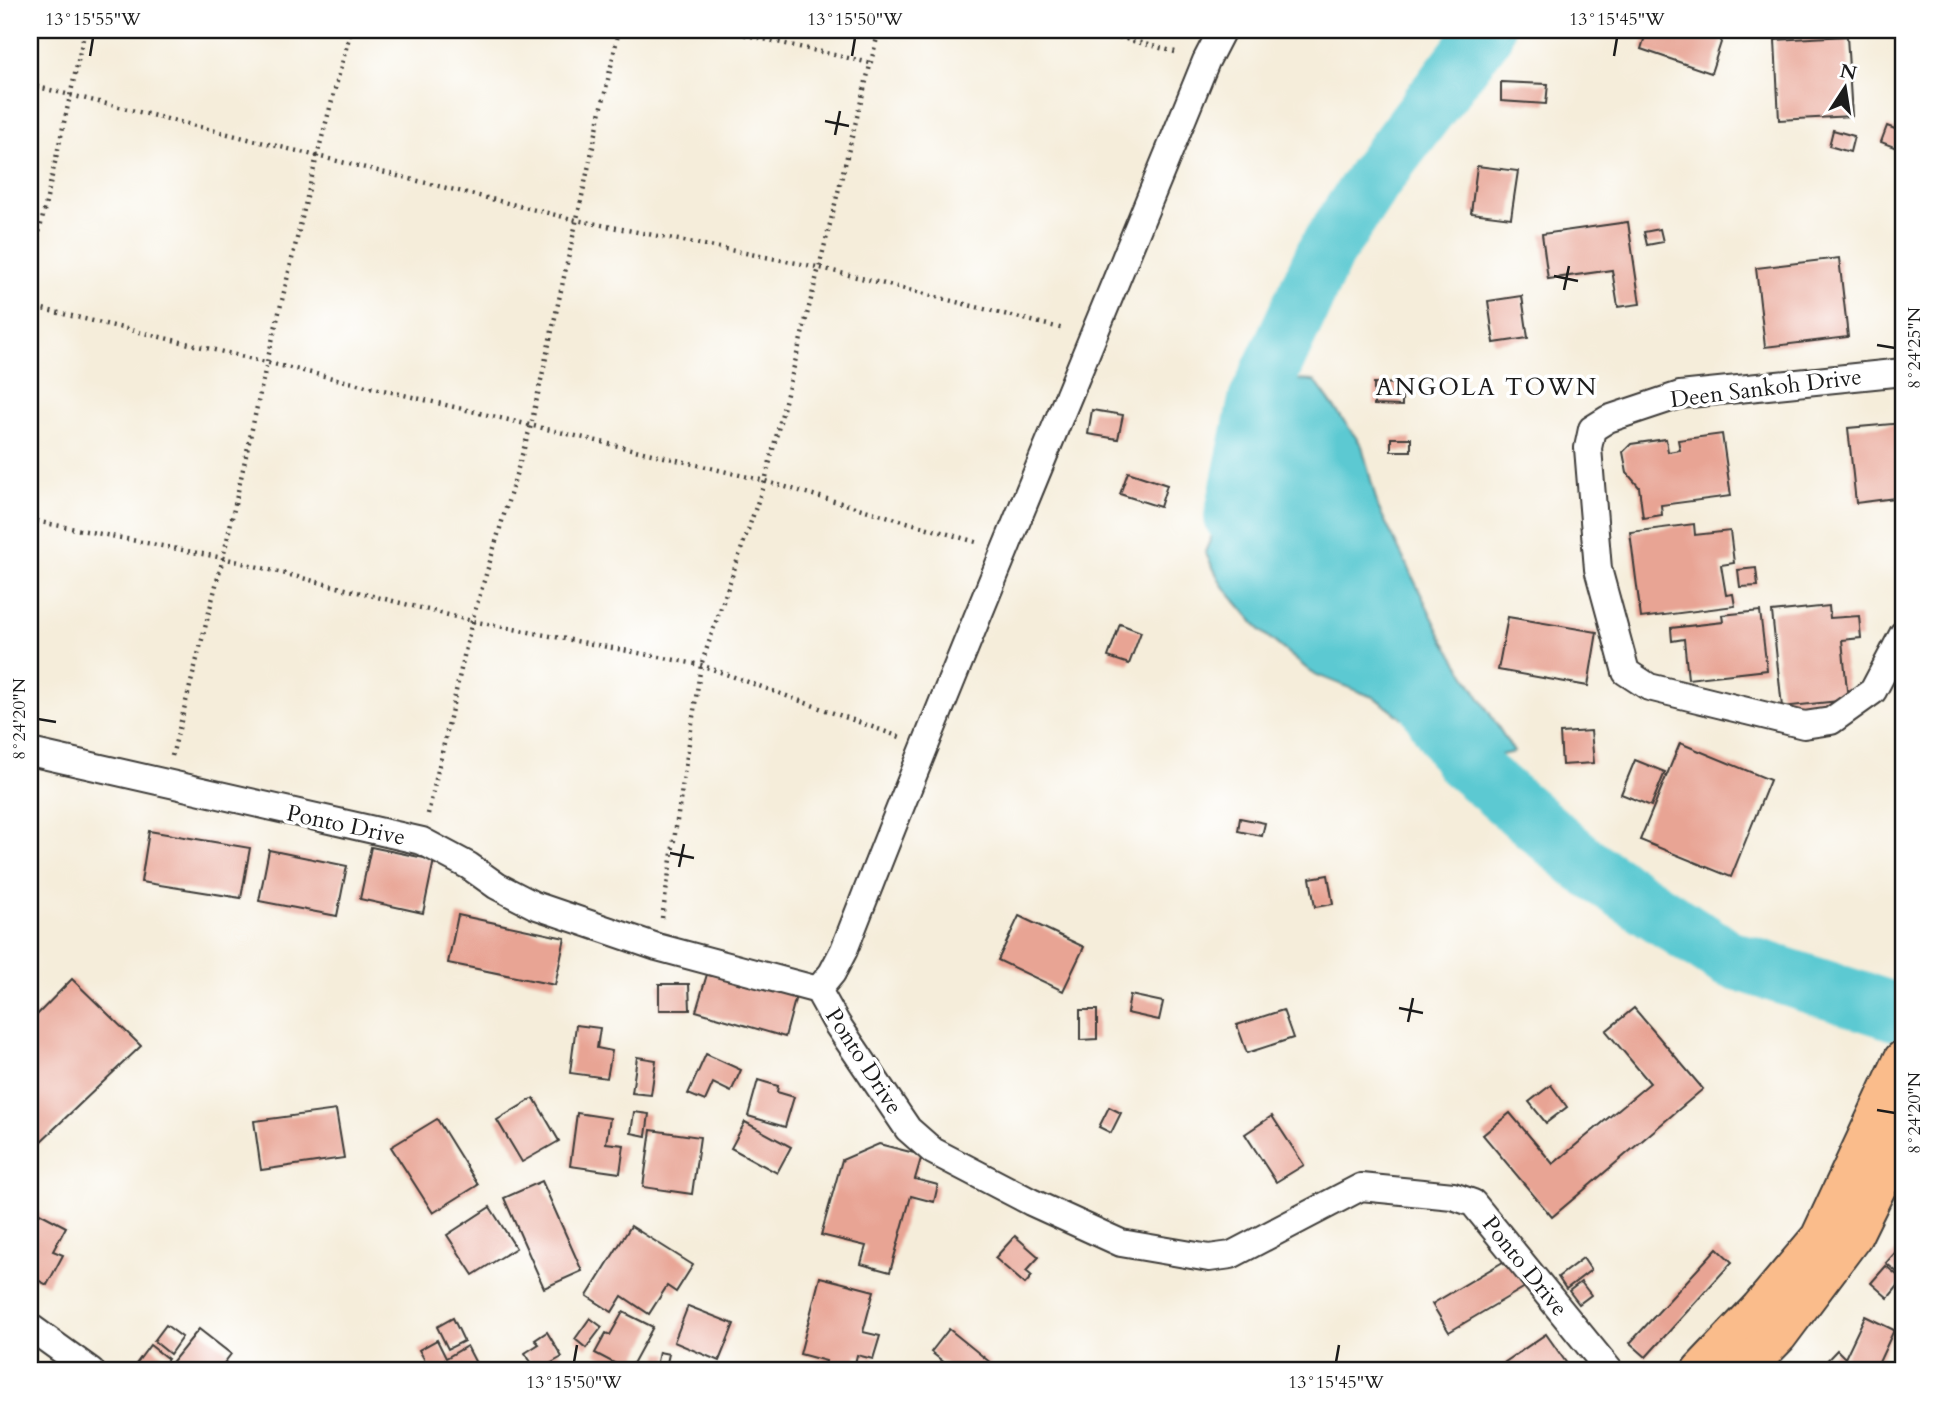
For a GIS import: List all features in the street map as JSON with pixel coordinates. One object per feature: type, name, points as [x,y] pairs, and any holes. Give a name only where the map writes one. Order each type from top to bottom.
[{"type":"main road","points":[[1701,1371],[1820,1238],[1903,1060]]},
{"type":"main road","points":[[1743,1371],[1778,1335],[1853,1235],[1903,1133]]},
{"type":"street","points":[[818,990],[832,973],[844,950],[923,746],[1006,551],[1206,61],[1222,30]]},
{"type":"street","name":"Deen Sankoh Drive","points":[[1903,372],[1680,395],[1608,419],[1592,429],[1588,447],[1598,569],[1626,672],[1636,681],[1649,687],[1804,725],[1816,725],[1831,721],[1873,691],[1903,634]]},
{"type":"street","name":"Ponto Drive","points":[[30,752],[422,841],[534,905],[657,947],[818,990],[843,1033],[908,1129],[933,1151],[1031,1202],[1121,1243],[1209,1258],[1231,1255],[1361,1188],[1454,1196],[1473,1203],[1610,1371]]},
{"type":"street","points":[[30,1327],[91,1371]]},
{"type":"path","points":[[30,273],[85,30]]},
{"type":"path","points":[[165,782],[222,558],[317,156],[351,30]]},
{"type":"path","points":[[422,841],[472,621],[531,425],[619,30]]},
{"type":"path","points":[[724,30],[870,63]]},
{"type":"path","points":[[657,947],[701,665],[765,481],[878,30]]},
{"type":"path","points":[[1092,30],[1206,61]]},
{"type":"path","points":[[30,85],[576,220],[817,267],[1094,337]]},
{"type":"path","points":[[30,306],[765,481],[1006,551]]},
{"type":"path","points":[[30,520],[222,558],[472,621],[701,665],[923,746]]},
{"type":"water","points":[[1277,379],[1315,381],[1362,446],[1378,507],[1444,641],[1514,752],[1445,767],[1422,733],[1375,698],[1312,673],[1261,631],[1222,585],[1205,552],[1214,531],[1235,535],[1261,494]]},
{"type":"building","points":[[1647,30],[1725,30],[1711,73],[1641,49]]},
{"type":"building","points":[[1847,36],[1852,116],[1779,120],[1775,40]]},
{"type":"building","points":[[1501,82],[1548,84],[1546,104],[1501,101]]},
{"type":"building","points":[[1887,126],[1903,132],[1902,150],[1881,142]]},
{"type":"building","points":[[1833,130],[1854,136],[1850,152],[1829,146]]},
{"type":"building","points":[[1477,166],[1518,171],[1511,218],[1471,213]]},
{"type":"building","points":[[1628,222],[1640,304],[1618,307],[1612,270],[1548,279],[1542,234]]},
{"type":"building","points":[[1660,229],[1663,242],[1647,245],[1644,232]]},
{"type":"building","points":[[1839,258],[1848,337],[1765,347],[1756,268]]},
{"type":"building","points":[[1522,296],[1528,338],[1494,343],[1488,301]]},
{"type":"building","points":[[1374,383],[1402,384],[1402,406],[1374,405]]},
{"type":"building","points":[[1092,410],[1123,415],[1118,439],[1088,434]]},
{"type":"building","points":[[1903,423],[1903,497],[1856,503],[1848,428]]},
{"type":"building","points":[[1722,434],[1731,496],[1661,505],[1662,515],[1643,518],[1639,487],[1627,473],[1623,452],[1631,444],[1666,439],[1668,452],[1680,450],[1678,440]]},
{"type":"building","points":[[1391,438],[1411,438],[1411,451],[1391,451]]},
{"type":"building","points":[[1128,472],[1167,485],[1160,507],[1120,494]]},
{"type":"building","points":[[1694,524],[1695,535],[1730,531],[1734,563],[1721,565],[1726,595],[1733,594],[1735,606],[1641,618],[1630,532]]},
{"type":"building","points":[[1756,568],[1758,586],[1740,587],[1738,570]]},
{"type":"building","points":[[1829,606],[1830,618],[1859,616],[1861,638],[1842,640],[1848,700],[1782,707],[1772,612]]},
{"type":"building","points":[[1760,611],[1767,670],[1688,679],[1684,639],[1672,641],[1671,628],[1723,622],[1722,615]]},
{"type":"building","points":[[1508,617],[1597,632],[1588,686],[1498,670]]},
{"type":"building","points":[[1120,624],[1141,632],[1129,664],[1108,657]]},
{"type":"building","points":[[1591,731],[1594,763],[1562,765],[1560,733]]},
{"type":"building","points":[[1680,743],[1770,780],[1731,877],[1640,840]]},
{"type":"building","points":[[1635,760],[1665,772],[1651,806],[1621,794]]},
{"type":"building","points":[[1240,818],[1265,823],[1262,836],[1238,831]]},
{"type":"building","points":[[149,831],[250,848],[241,898],[141,882]]},
{"type":"building","points":[[371,847],[434,860],[423,913],[360,899]]},
{"type":"building","points":[[269,850],[347,866],[337,916],[259,901]]},
{"type":"building","points":[[1328,875],[1333,904],[1315,907],[1310,878]]},
{"type":"building","points":[[458,915],[565,938],[555,985],[448,963]]},
{"type":"building","points":[[1019,916],[1084,947],[1063,991],[998,960]]},
{"type":"building","points":[[708,971],[796,996],[785,1037],[696,1011]]},
{"type":"building","points":[[72,979],[141,1046],[38,1144],[30,1136],[30,1022]]},
{"type":"building","points":[[659,984],[689,984],[690,1010],[659,1010]]},
{"type":"building","points":[[1130,995],[1163,1002],[1159,1020],[1127,1013]]},
{"type":"building","points":[[1634,1008],[1703,1089],[1552,1217],[1483,1135],[1510,1113],[1553,1164],[1650,1083],[1606,1031]]},
{"type":"building","points":[[1080,1010],[1097,1010],[1097,1039],[1080,1040]]},
{"type":"building","points":[[1283,1010],[1293,1038],[1247,1053],[1237,1025]]},
{"type":"building","points":[[576,1025],[600,1028],[597,1048],[612,1051],[607,1078],[570,1073]]},
{"type":"building","points":[[706,1054],[741,1070],[731,1092],[713,1083],[705,1101],[688,1094]]},
{"type":"building","points":[[637,1057],[656,1060],[651,1095],[632,1093]]},
{"type":"building","points":[[758,1080],[778,1086],[777,1092],[794,1097],[785,1127],[748,1116]]},
{"type":"building","points":[[1551,1085],[1567,1107],[1546,1123],[1529,1102]]},
{"type":"building","points":[[534,1098],[559,1141],[522,1162],[497,1120]]},
{"type":"building","points":[[1109,1107],[1121,1113],[1111,1133],[1099,1127]]},
{"type":"building","points":[[336,1110],[344,1158],[261,1170],[254,1121]]},
{"type":"building","points":[[634,1112],[649,1114],[646,1136],[631,1133]]},
{"type":"building","points":[[577,1113],[610,1118],[606,1143],[624,1145],[620,1173],[570,1166]]},
{"type":"building","points":[[1272,1116],[1304,1165],[1276,1182],[1245,1134]]},
{"type":"building","points":[[437,1119],[478,1185],[433,1213],[391,1147]]},
{"type":"building","points":[[745,1122],[791,1147],[777,1173],[731,1148]]},
{"type":"building","points":[[651,1130],[700,1137],[692,1194],[643,1187]]},
{"type":"building","points":[[879,1144],[922,1155],[915,1179],[938,1185],[934,1202],[911,1196],[890,1272],[861,1264],[866,1246],[821,1235],[842,1160]]},
{"type":"building","points":[[542,1181],[582,1271],[544,1288],[504,1198]]},
{"type":"building","points":[[490,1207],[516,1248],[473,1275],[447,1235]]},
{"type":"building","points":[[30,1208],[66,1227],[53,1251],[63,1255],[47,1285],[30,1276]]},
{"type":"building","points":[[631,1226],[693,1265],[676,1292],[667,1286],[649,1314],[622,1296],[612,1312],[587,1296]]},
{"type":"building","points":[[1015,1236],[1039,1257],[1026,1271],[1032,1276],[1025,1284],[995,1258]]},
{"type":"building","points":[[1903,1247],[1903,1277],[1886,1263]]},
{"type":"building","points":[[1717,1248],[1732,1262],[1646,1357],[1630,1343]]},
{"type":"building","points":[[1583,1258],[1591,1270],[1566,1289],[1558,1277]]},
{"type":"building","points":[[1508,1259],[1525,1287],[1449,1332],[1432,1304]]},
{"type":"building","points":[[1886,1266],[1903,1280],[1888,1298],[1871,1283]]},
{"type":"building","points":[[820,1277],[874,1291],[863,1332],[880,1336],[873,1359],[857,1355],[854,1368],[847,1366],[845,1371],[824,1371],[826,1361],[800,1354]]},
{"type":"building","points":[[1581,1282],[1591,1295],[1579,1304],[1569,1291]]},
{"type":"building","points":[[688,1306],[734,1324],[719,1361],[674,1342]]},
{"type":"building","points":[[623,1312],[653,1327],[629,1371],[595,1353],[606,1333],[610,1335]]},
{"type":"building","points":[[1865,1316],[1894,1330],[1875,1371],[1817,1371],[1837,1350],[1845,1358]]},
{"type":"building","points":[[453,1318],[464,1341],[448,1349],[437,1327]]},
{"type":"building","points":[[590,1318],[602,1327],[586,1348],[575,1339]]},
{"type":"building","points":[[166,1325],[182,1337],[170,1354],[154,1341]]},
{"type":"building","points":[[199,1329],[231,1354],[218,1371],[165,1371]]},
{"type":"building","points":[[949,1329],[991,1363],[984,1371],[955,1371],[931,1352]]},
{"type":"building","points":[[547,1332],[562,1357],[537,1371],[525,1353],[539,1344],[535,1340]]},
{"type":"building","points":[[1546,1334],[1572,1371],[1492,1371]]},
{"type":"building","points":[[437,1340],[446,1358],[467,1346],[480,1371],[431,1371],[419,1350]]},
{"type":"building","points":[[150,1345],[168,1359],[158,1371],[145,1371],[136,1364]]},
{"type":"building","points":[[659,1352],[669,1354],[665,1371],[655,1371]]},
{"type":"waterway","points":[[1315,555],[1233,517],[1257,401],[1326,251],[1375,177],[1485,30]]},
{"type":"waterway","points":[[1422,696],[1461,759],[1590,869],[1727,958],[1893,1011]]},
{"type":"district","name":"ANGOLA TOWN","points":[[1487,387]]}]
